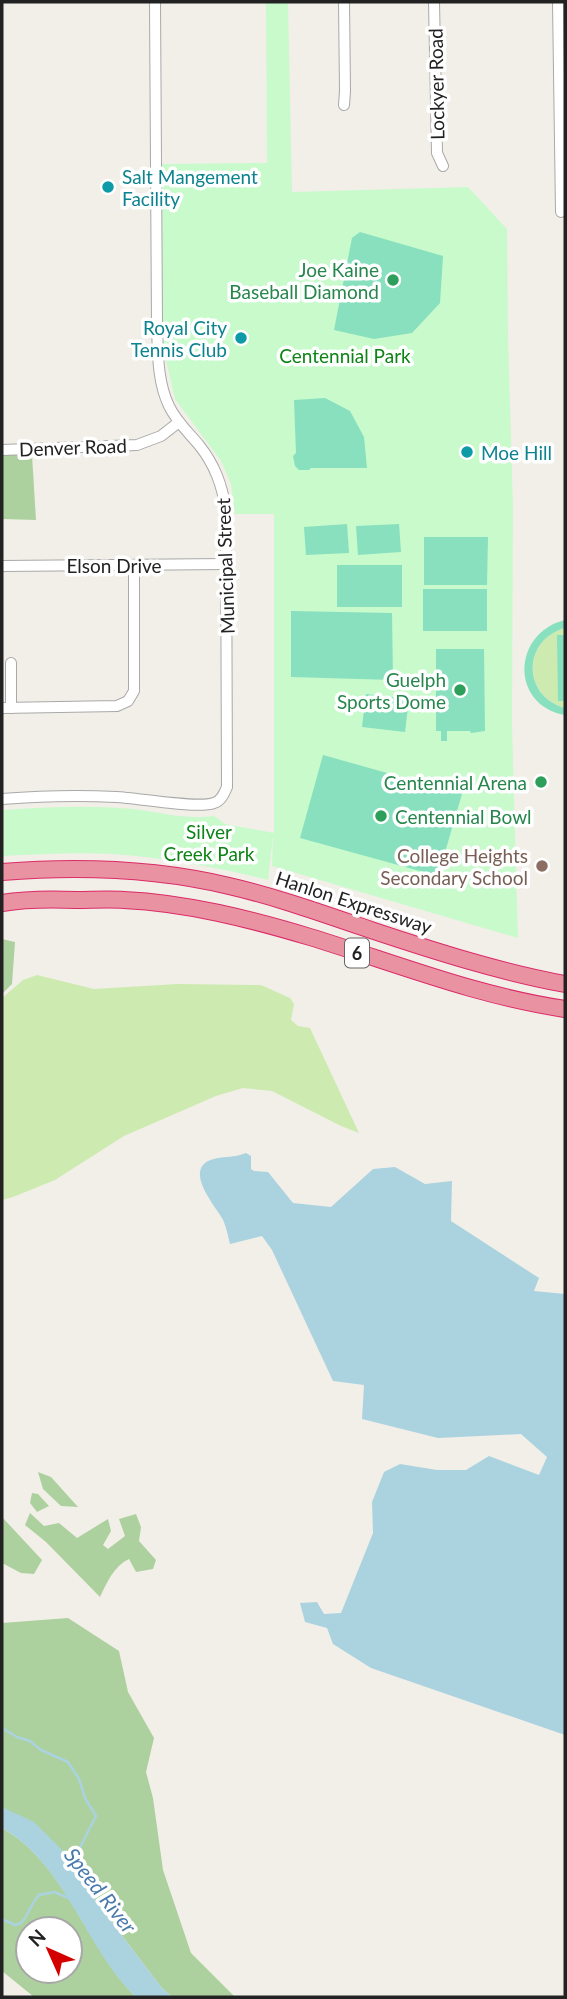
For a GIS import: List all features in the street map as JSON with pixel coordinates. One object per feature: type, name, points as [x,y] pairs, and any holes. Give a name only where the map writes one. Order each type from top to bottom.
[{"type":"highway","name":"Hanlon Expressway","points":[[2,872],[119,870],[186,877],[305,907],[453,955],[565,984]]},
{"type":"highway","name":"6","points":[[2,903],[46,899],[123,900],[216,912],[310,937],[493,995],[565,1009]]},
{"type":"street","name":"Municipal Street","points":[[2,799],[116,797],[211,804],[219,801],[227,787],[226,510],[219,477],[169,405],[159,369],[155,2]]},
{"type":"street","points":[[344,2],[344,105]]},
{"type":"street","name":"Lockyer Road","points":[[434,2],[437,153],[443,166]]},
{"type":"street","points":[[558,2],[561,212]]},
{"type":"street","name":"Denver Road","points":[[2,450],[137,444],[161,436],[179,422]]},
{"type":"street","points":[[11,663],[7,708],[117,706],[128,701],[134,691],[134,565]]},
{"type":"street","name":"Elson Drive","points":[[2,566],[226,565]]},
{"type":"green space","name":"Centennial Park","points":[[266,2],[288,2],[292,192],[468,187],[507,229],[513,507],[512,725],[518,938],[272,866],[273,836],[268,880],[170,860],[119,854],[2,856],[2,810],[68,807],[133,809],[183,816],[214,816],[225,824],[274,833],[274,514],[235,514],[231,484],[221,461],[175,399],[154,308],[160,164],[267,163]]},
{"type":"green space","name":"Joe Kaine Baseball Diamond","points":[[360,232],[443,256],[440,303],[412,333],[374,339],[334,330],[352,238]]},
{"type":"green space","points":[[325,398],[350,411],[364,437],[367,468],[299,470],[295,466],[294,400]]},
{"type":"green space","points":[[2,455],[32,455],[36,520],[2,519]]},
{"type":"green space","points":[[347,524],[349,553],[306,555],[304,527]]},
{"type":"green space","points":[[399,524],[401,552],[358,555],[356,526]]},
{"type":"green space","points":[[424,537],[488,537],[487,585],[424,585]]},
{"type":"green space","points":[[337,565],[402,565],[402,607],[337,607]]},
{"type":"green space","points":[[423,589],[487,589],[487,631],[423,631]]},
{"type":"green space","points":[[291,611],[392,613],[393,680],[291,677]]},
{"type":"green space","points":[[565,620],[565,628],[551,634],[541,644],[535,655],[533,668],[535,681],[541,692],[551,702],[565,708],[565,715],[547,709],[534,698],[524,669],[527,653],[535,639],[548,627]]},
{"type":"green space","points":[[565,628],[565,708],[551,702],[541,692],[535,681],[533,668],[535,655],[541,644],[551,634]]},
{"type":"green space","points":[[557,635],[565,635],[565,701],[558,701]]},
{"type":"green space","name":"Guelph Sports Dome","points":[[436,649],[484,649],[485,731],[447,731],[447,741],[441,741],[441,731],[436,731]]},
{"type":"green space","points":[[366,694],[409,699],[405,732],[362,727]]},
{"type":"green space","name":"Centennial Bowl","points":[[323,755],[462,794],[438,876],[300,838]]},
{"type":"green space","points":[[2,939],[15,942],[12,984],[2,994]]},
{"type":"green space","points":[[37,975],[94,989],[177,984],[261,985],[290,998],[294,1004],[291,1020],[298,1026],[310,1028],[359,1133],[272,1091],[243,1088],[216,1096],[124,1136],[55,1180],[2,1200],[2,998],[23,980]]},
{"type":"green space","points":[[38,1472],[51,1477],[78,1507],[61,1506],[43,1489]]},
{"type":"green space","points":[[32,1493],[38,1494],[49,1506],[37,1512],[30,1503]]},
{"type":"green space","points":[[30,1513],[44,1526],[59,1523],[77,1538],[108,1519],[111,1531],[103,1545],[108,1549],[125,1536],[119,1519],[136,1514],[141,1527],[139,1541],[156,1560],[153,1569],[136,1572],[129,1559],[115,1570],[100,1597],[46,1542],[25,1525]]},
{"type":"green space","points":[[2,1517],[42,1560],[34,1574],[21,1573],[2,1563]]},
{"type":"green space","points":[[68,1618],[119,1651],[128,1692],[154,1738],[146,1772],[153,1798],[163,1870],[191,1953],[235,1997],[172,1997],[161,1987],[79,1879],[71,1859],[2,1807],[2,1623]]},
{"type":"green space","points":[[2,1828],[24,1844],[43,1863],[78,1915],[14,1915],[14,1981],[2,1971]]},
{"type":"green space","points":[[84,1924],[103,1955],[136,1997],[34,1997],[19,1985],[84,1985]]},
{"type":"water","points":[[246,1153],[251,1156],[251,1169],[268,1172],[293,1203],[331,1207],[373,1169],[395,1167],[425,1184],[452,1181],[451,1221],[539,1278],[534,1291],[565,1294],[565,1735],[371,1668],[333,1644],[327,1628],[305,1622],[300,1603],[317,1602],[324,1614],[341,1613],[373,1533],[372,1502],[384,1472],[400,1464],[437,1470],[466,1470],[489,1456],[539,1475],[547,1457],[521,1434],[438,1438],[362,1419],[364,1385],[333,1381],[272,1250],[262,1236],[230,1244],[223,1221],[204,1190],[200,1173],[202,1166],[217,1158]]},
{"type":"water","points":[[2,1807],[34,1822],[71,1859],[79,1879],[161,1987],[172,1997],[136,1997],[103,1955],[84,1924],[84,1915],[78,1915],[43,1863],[24,1844],[2,1828]]},
{"type":"waterway","name":"Speed River","points":[[2,1728],[68,1762],[79,1779],[85,1798],[96,1816],[71,1865]]},
{"type":"waterway","points":[[2,1919],[15,1925],[21,1923],[39,1895],[54,1892],[71,1899]]},
{"type":"place","name":"Salt Mangement Facility","points":[[108,187]]},
{"type":"place","name":"Joe Kaine Baseball Diamond","points":[[393,280]]},
{"type":"place","name":"Royal City Tennis Club","points":[[241,338]]},
{"type":"place","name":"Moe Hill","points":[[467,452]]},
{"type":"place","name":"Guelph Sports Dome","points":[[460,690]]},
{"type":"place","name":"Centennial Arena","points":[[541,782]]},
{"type":"place","name":"Centennial Bowl","points":[[381,816]]},
{"type":"place","name":"College Heights Secondary School","points":[[542,866]]},
{"type":"park label","name":"Silver Creek Park","points":[[209,842]]}]
